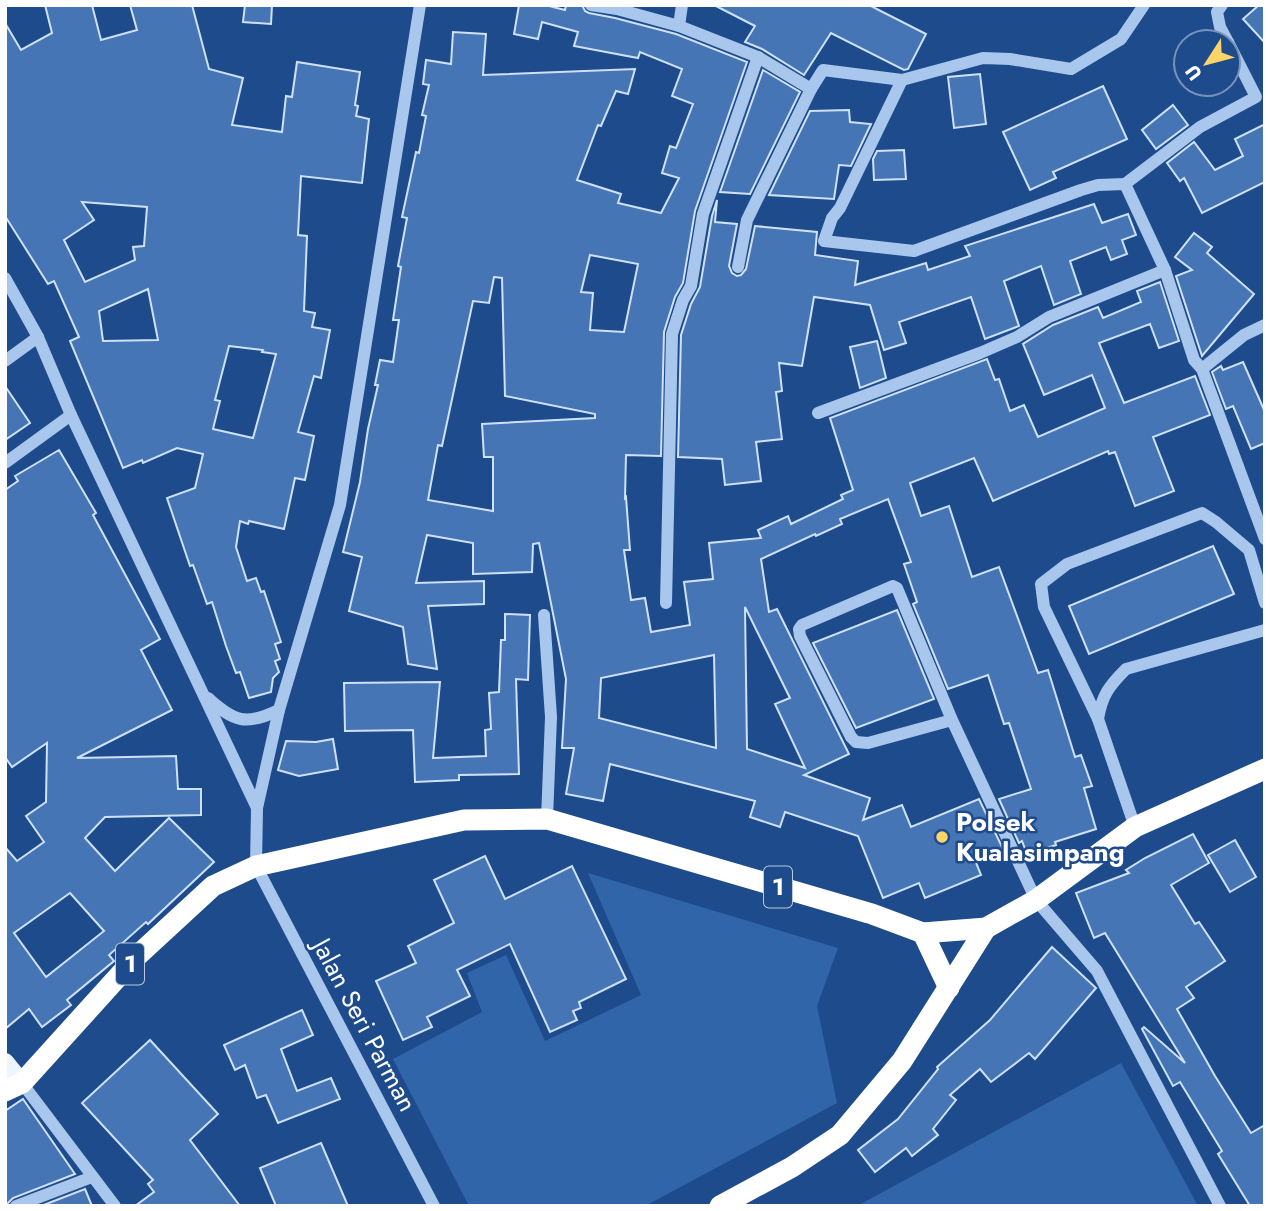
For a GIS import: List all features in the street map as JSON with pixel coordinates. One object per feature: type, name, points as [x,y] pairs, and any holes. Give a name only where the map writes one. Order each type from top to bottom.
[{"type":"highway","name":"1","points":[[14,1087],[135,957],[214,886],[256,866],[464,820],[547,819],[872,914],[923,933],[986,928],[1036,900],[1135,827],[1265,769]]},
{"type":"highway","points":[[720,1206],[792,1167],[840,1135],[902,1061],[986,928]]},
{"type":"highway","points":[[923,933],[948,988]]},
{"type":"main road","points":[[5,1062],[14,1087]]},
{"type":"street","points":[[256,866],[257,808],[279,710],[340,505],[421,5]]},
{"type":"street","points":[[591,5],[617,9],[679,26],[758,57],[811,89]]},
{"type":"street","points":[[679,26],[682,5]]},
{"type":"street","points":[[738,267],[743,234],[754,204],[823,70],[902,80],[983,58],[1010,59],[1071,69],[1121,39],[1144,5]]},
{"type":"street","points":[[1221,28],[1217,12],[1222,5]]},
{"type":"street","points":[[666,603],[672,334],[683,300],[691,286],[703,214],[758,57]]},
{"type":"street","points":[[902,80],[840,208],[832,218],[824,241],[914,251],[1081,190],[1098,185],[1125,184],[1200,127],[1256,97],[1242,70]]},
{"type":"street","points":[[1125,184],[1164,270],[1194,360],[1202,369],[1265,539]]},
{"type":"street","points":[[818,412],[980,353],[1017,337],[1049,317],[1164,270]]},
{"type":"street","points":[[5,278],[38,337],[71,415],[257,808]]},
{"type":"street","points":[[1202,369],[1244,335],[1265,325]]},
{"type":"street","points":[[5,360],[38,337]]},
{"type":"street","points":[[5,463],[71,415]]},
{"type":"street","points":[[1135,827],[1098,719],[1044,607],[1041,584],[1068,564],[1202,513],[1249,550],[1265,603]]},
{"type":"street","points":[[952,720],[868,743],[856,742],[800,636],[799,629],[802,625],[895,586],[952,720],[1036,900],[1097,971],[1220,1206]]},
{"type":"street","points":[[544,615],[551,717],[547,819]]},
{"type":"street","points":[[1098,719],[1101,701],[1111,684],[1126,669],[1265,630]]},
{"type":"street","points":[[204,694],[235,719],[250,720],[279,710]]},
{"type":"street","name":"Jalan Seri Parman","points":[[256,866],[434,1206]]},
{"type":"street","points":[[14,1087],[114,1206]]},
{"type":"street","points":[[16,1206],[92,1177]]},
{"type":"shaded area","points":[[588,873],[838,948],[817,1006],[837,1103],[645,1206],[469,1206],[393,1059],[482,1012],[467,973],[506,955],[545,1041],[641,995]]},
{"type":"shaded area","points":[[1121,1063],[1198,1206],[857,1206]]},
{"type":"building","points":[[45,5],[92,5],[101,40],[137,30],[130,5],[192,5],[209,69],[243,78],[232,125],[282,132],[286,96],[292,97],[297,62],[360,72],[356,116],[369,119],[362,183],[301,176],[298,235],[307,236],[304,311],[315,313],[312,327],[330,330],[321,378],[314,376],[298,432],[314,436],[305,480],[295,478],[284,529],[240,521],[236,547],[247,581],[256,578],[261,592],[264,591],[281,642],[275,644],[280,659],[275,661],[279,672],[273,678],[271,692],[249,698],[240,672],[236,673],[212,602],[207,604],[193,565],[190,566],[167,498],[195,488],[203,454],[177,448],[143,463],[142,460],[123,468],[70,341],[79,337],[54,281],[48,284],[5,216],[5,23],[21,50],[52,33]],"holes":[[[82,202],[147,207],[144,246],[133,247],[135,260],[85,282],[64,240],[94,220]],[[148,289],[158,340],[103,341],[99,311]],[[229,346],[276,354],[253,438],[213,429],[220,401],[215,400]]]},
{"type":"building","points":[[245,5],[272,5],[271,24],[243,22]]},
{"type":"building","points":[[519,5],[545,5],[565,10],[566,5],[582,5],[589,13],[676,34],[747,62],[695,211],[683,283],[675,297],[664,332],[661,456],[626,455],[625,498],[630,550],[624,550],[631,600],[645,598],[651,632],[690,625],[684,582],[713,579],[709,543],[761,538],[758,530],[788,516],[791,524],[843,499],[841,495],[853,490],[830,418],[987,359],[995,380],[999,379],[1010,411],[1024,405],[1038,437],[1105,408],[1092,375],[1044,395],[1023,344],[1053,325],[1098,307],[1103,318],[1141,302],[1137,291],[1160,282],[1179,341],[1159,348],[1150,324],[1099,343],[1124,403],[1195,376],[1210,415],[1153,437],[1174,491],[1135,506],[1115,452],[1109,454],[1108,451],[993,501],[974,458],[910,483],[921,516],[949,506],[972,577],[999,567],[1038,673],[1048,670],[1075,757],[1081,755],[1092,786],[1084,788],[1096,829],[1027,854],[1022,841],[1019,843],[999,799],[1031,789],[1009,723],[1004,724],[988,675],[948,689],[913,604],[917,602],[904,564],[911,562],[888,499],[840,519],[842,524],[761,559],[769,612],[777,609],[849,754],[804,775],[870,798],[863,820],[902,805],[911,827],[979,799],[1003,849],[975,860],[981,875],[925,898],[919,883],[883,898],[858,836],[785,812],[780,827],[750,817],[755,801],[610,764],[603,801],[566,794],[574,748],[562,748],[566,679],[539,543],[533,544],[532,572],[473,574],[473,543],[427,535],[416,583],[484,581],[484,604],[428,606],[437,669],[408,664],[403,627],[349,611],[362,557],[343,552],[360,482],[380,360],[393,362],[399,320],[393,320],[401,267],[398,266],[407,218],[402,217],[426,116],[422,115],[429,85],[423,84],[426,60],[451,64],[453,32],[486,34],[483,75],[635,69],[628,94],[616,91],[601,126],[598,125],[577,180],[621,194],[618,203],[661,213],[679,178],[662,173],[670,146],[676,148],[693,104],[672,96],[682,69],[640,52],[638,58],[574,46],[578,32],[542,22],[538,39],[514,34]],"holes":[[[590,255],[638,264],[624,332],[590,330],[593,293],[581,292]],[[494,277],[502,278],[505,396],[595,414],[595,418],[482,424],[484,457],[493,457],[493,511],[428,500],[438,445],[442,446],[473,301],[489,303]],[[745,607],[790,698],[775,704],[805,768],[747,749]],[[714,655],[716,748],[599,718],[601,678]]]},
{"type":"building","points":[[714,5],[869,5],[926,34],[908,69],[904,70],[831,33],[804,75],[762,49],[745,42],[755,26]]},
{"type":"building","points":[[1259,5],[1265,5],[1265,43],[1243,19]]},
{"type":"building","points":[[763,70],[800,92],[750,194],[720,192]]},
{"type":"building","points":[[980,74],[986,124],[954,128],[948,77]]},
{"type":"building","points":[[1103,86],[1127,139],[1053,172],[1056,178],[1030,190],[1003,132]]},
{"type":"building","points":[[1173,105],[1188,125],[1156,149],[1142,130]]},
{"type":"building","points":[[849,110],[850,122],[871,124],[851,166],[839,165],[834,199],[769,195],[810,111]]},
{"type":"building","points":[[1265,124],[1265,182],[1202,213],[1184,178],[1180,181],[1167,163],[1194,142],[1215,170],[1243,156],[1235,139]]},
{"type":"building","points":[[904,150],[906,179],[874,180],[873,159],[877,151]]},
{"type":"building","points":[[717,200],[715,222],[737,224],[729,266],[737,276],[746,269],[755,226],[817,232],[815,255],[858,261],[855,285],[926,263],[928,270],[970,256],[965,246],[1094,204],[1102,223],[1128,214],[1136,235],[1122,240],[1127,254],[1111,260],[1106,247],[1070,261],[1081,294],[1054,305],[1041,266],[1004,281],[1019,326],[985,339],[971,297],[899,322],[906,343],[884,350],[870,305],[814,297],[802,366],[779,363],[782,391],[776,392],[782,439],[756,442],[761,481],[725,485],[722,459],[678,457],[681,335],[691,304],[700,287]]},
{"type":"building","points":[[1194,233],[1212,247],[1207,253],[1254,294],[1202,356],[1176,276],[1192,270],[1175,257]]},
{"type":"building","points":[[877,341],[886,378],[860,388],[850,347]]},
{"type":"building","points":[[1243,362],[1265,412],[1265,443],[1251,449],[1233,406],[1226,409],[1212,372],[1221,366],[1223,370]]},
{"type":"building","points":[[5,386],[30,423],[5,440]]},
{"type":"building","points":[[59,450],[96,513],[93,515],[160,639],[141,650],[172,710],[77,758],[176,756],[178,789],[201,789],[201,815],[105,817],[85,838],[115,871],[169,818],[214,862],[148,924],[146,922],[109,955],[114,961],[67,1000],[71,1005],[42,1027],[29,1009],[5,1029],[5,847],[17,861],[44,842],[26,816],[46,802],[47,743],[12,767],[5,757],[5,490],[18,481],[15,476]],"holes":[[[70,893],[104,931],[46,977],[14,933]]]},
{"type":"building","points":[[1213,546],[1234,594],[1089,654],[1069,606]]},
{"type":"building","points":[[897,610],[934,699],[856,728],[813,643]]},
{"type":"building","points":[[505,614],[530,615],[528,680],[516,679],[519,774],[459,775],[459,780],[415,782],[413,730],[345,731],[344,683],[440,682],[433,758],[486,756],[485,730],[491,729],[489,693],[499,692]]},
{"type":"building","points":[[333,739],[338,769],[299,776],[278,770],[286,741],[316,742]]},
{"type":"building","points":[[1193,834],[1209,863],[1171,885],[1195,924],[1199,922],[1225,961],[1186,987],[1194,998],[1177,1009],[1251,1133],[1265,1125],[1265,1206],[1250,1206],[1218,1154],[1222,1151],[1180,1082],[1173,1086],[1142,1029],[1144,1027],[1185,1063],[1105,933],[1094,938],[1076,893],[1129,873],[1126,870],[1145,858]]},
{"type":"building","points":[[1235,840],[1256,877],[1230,892],[1208,855]]},
{"type":"building","points":[[485,856],[505,899],[572,866],[626,979],[579,1002],[581,1008],[573,1011],[577,1020],[550,1032],[510,944],[457,970],[470,996],[427,1017],[432,1027],[403,1040],[376,981],[416,963],[408,946],[454,923],[434,880]]},
{"type":"building","points":[[1052,947],[1096,988],[1035,1059],[1029,1053],[991,1082],[980,1069],[950,1095],[956,1100],[933,1129],[938,1135],[912,1156],[906,1148],[875,1172],[858,1150],[898,1119],[937,1067],[990,1020]]},
{"type":"building","points":[[302,1010],[313,1035],[281,1049],[297,1091],[331,1078],[340,1099],[278,1123],[266,1095],[257,1098],[245,1065],[235,1070],[224,1045]]},
{"type":"building","points":[[150,1040],[218,1114],[190,1140],[240,1206],[135,1206],[154,1192],[148,1184],[153,1180],[82,1103]]},
{"type":"building","points":[[23,1099],[75,1174],[13,1198],[5,1206],[5,1111]]},
{"type":"building","points":[[321,1143],[348,1206],[276,1206],[260,1168]]},
{"type":"building","points":[[85,1189],[92,1206],[41,1206]]},
{"type":"place","name":"Polsek Kualasimpang","points":[[942,837]]}]
